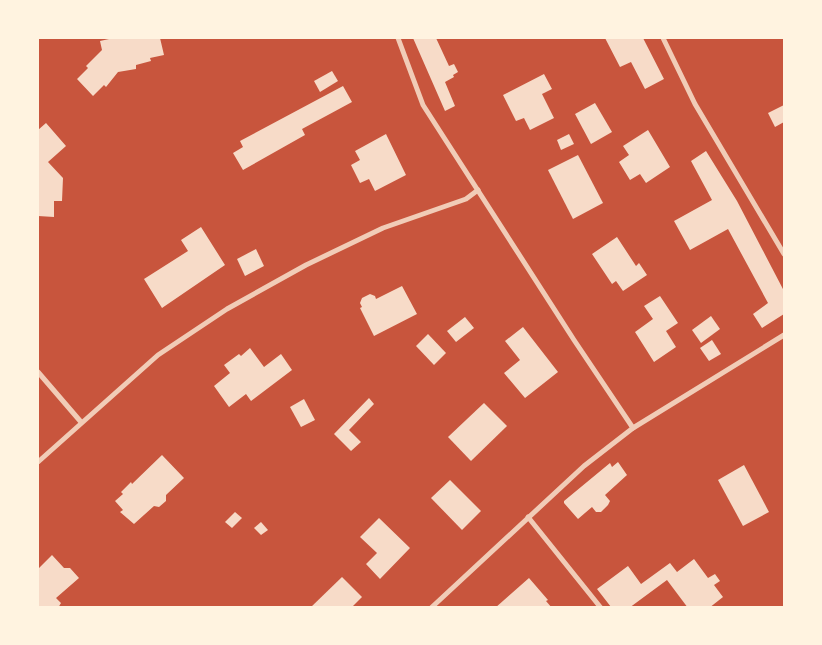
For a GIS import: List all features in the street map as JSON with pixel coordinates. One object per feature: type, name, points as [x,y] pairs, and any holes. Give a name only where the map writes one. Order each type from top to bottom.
[{"type":"street","points":[[398,38],[423,105],[633,428]]},
{"type":"street","points":[[662,38],[695,104],[784,254]]},
{"type":"street","points":[[38,462],[158,355],[227,309],[306,266],[383,228],[466,199],[478,190]]},
{"type":"street","points":[[431,608],[584,466],[633,428],[784,335]]},
{"type":"street","points":[[38,372],[81,422]]},
{"type":"street","points":[[528,517],[601,608]]},
{"type":"building","points":[[108,38],[160,38],[164,55],[150,58],[151,61],[136,65],[136,69],[118,72],[106,87],[104,85],[93,96],[77,79],[88,68],[86,66],[102,50],[100,41]]},
{"type":"building","points":[[413,38],[436,38],[449,66],[454,64],[458,72],[453,75],[454,77],[445,82],[455,106],[445,111]]},
{"type":"building","points":[[605,38],[643,38],[664,79],[645,89],[631,62],[620,67]]},
{"type":"building","points":[[332,71],[338,81],[320,92],[314,81]]},
{"type":"building","points":[[544,74],[552,89],[542,94],[554,118],[530,130],[524,118],[516,121],[503,95]]},
{"type":"building","points":[[343,86],[352,102],[302,129],[305,135],[243,170],[233,153],[243,147],[240,141]]},
{"type":"building","points":[[595,103],[612,132],[591,144],[575,114]]},
{"type":"building","points":[[784,105],[784,122],[775,127],[768,113]]},
{"type":"building","points":[[46,123],[66,146],[48,162],[63,178],[62,201],[54,201],[54,217],[38,216],[38,130]]},
{"type":"building","points":[[648,130],[670,167],[646,183],[640,174],[630,180],[619,162],[629,155],[623,146]]},
{"type":"building","points":[[386,134],[406,175],[375,191],[369,179],[360,183],[351,165],[360,160],[355,151]]},
{"type":"building","points":[[569,134],[574,144],[561,150],[557,140]]},
{"type":"building","points":[[706,151],[737,201],[784,291],[784,314],[762,328],[753,314],[768,303],[728,229],[690,250],[674,221],[712,200],[691,161]]},
{"type":"building","points":[[578,155],[603,203],[573,219],[548,170]]},
{"type":"building","points":[[201,227],[225,265],[162,308],[144,279],[188,251],[181,240]]},
{"type":"building","points":[[617,237],[636,266],[639,263],[647,275],[623,291],[616,281],[612,284],[592,254]]},
{"type":"building","points":[[256,249],[264,266],[245,276],[237,259]]},
{"type":"building","points":[[402,286],[417,314],[374,336],[360,308],[362,307],[360,303],[362,298],[370,294],[375,296],[376,299]]},
{"type":"building","points":[[660,296],[678,323],[666,331],[676,347],[654,362],[635,332],[653,319],[644,306]]},
{"type":"building","points":[[711,316],[720,329],[701,343],[692,330]]},
{"type":"building","points":[[465,317],[474,328],[456,342],[447,331]]},
{"type":"building","points":[[523,327],[558,372],[525,398],[504,373],[520,360],[505,341]]},
{"type":"building","points":[[428,334],[446,353],[434,365],[416,346]]},
{"type":"building","points":[[712,340],[721,354],[709,361],[700,348]]},
{"type":"building","points":[[250,348],[264,367],[281,354],[292,370],[251,401],[246,394],[229,407],[214,386],[230,373],[224,365],[239,354],[241,356]]},
{"type":"building","points":[[369,398],[374,404],[349,430],[361,442],[351,451],[334,434]]},
{"type":"building","points":[[304,399],[315,420],[301,427],[290,407]]},
{"type":"building","points":[[484,403],[507,426],[471,461],[448,437]]},
{"type":"building","points":[[162,455],[184,478],[166,495],[166,501],[159,507],[154,506],[134,524],[120,512],[123,510],[115,501],[123,494],[121,492],[131,482],[132,484]]},
{"type":"building","points":[[618,462],[627,475],[605,495],[610,501],[608,505],[601,512],[596,512],[592,507],[578,519],[564,501],[610,463],[612,467]]},
{"type":"building","points":[[744,465],[769,512],[743,526],[718,480]]},
{"type":"building","points":[[450,480],[481,511],[462,530],[431,498]]},
{"type":"building","points":[[235,512],[242,518],[232,528],[225,522]]},
{"type":"building","points":[[379,518],[410,548],[380,579],[366,564],[377,553],[360,537]]},
{"type":"building","points":[[261,522],[268,530],[261,535],[254,528]]},
{"type":"building","points":[[52,555],[64,568],[70,568],[79,578],[56,598],[61,603],[58,608],[38,608],[38,569]]},
{"type":"building","points":[[694,559],[708,578],[715,574],[720,581],[714,585],[723,597],[709,608],[688,608],[667,580],[629,608],[611,607],[597,589],[628,566],[641,584],[670,563],[677,572]]},
{"type":"building","points":[[342,577],[362,597],[351,608],[310,608]]},
{"type":"building","points":[[529,578],[548,600],[546,601],[552,608],[495,608]]}]
